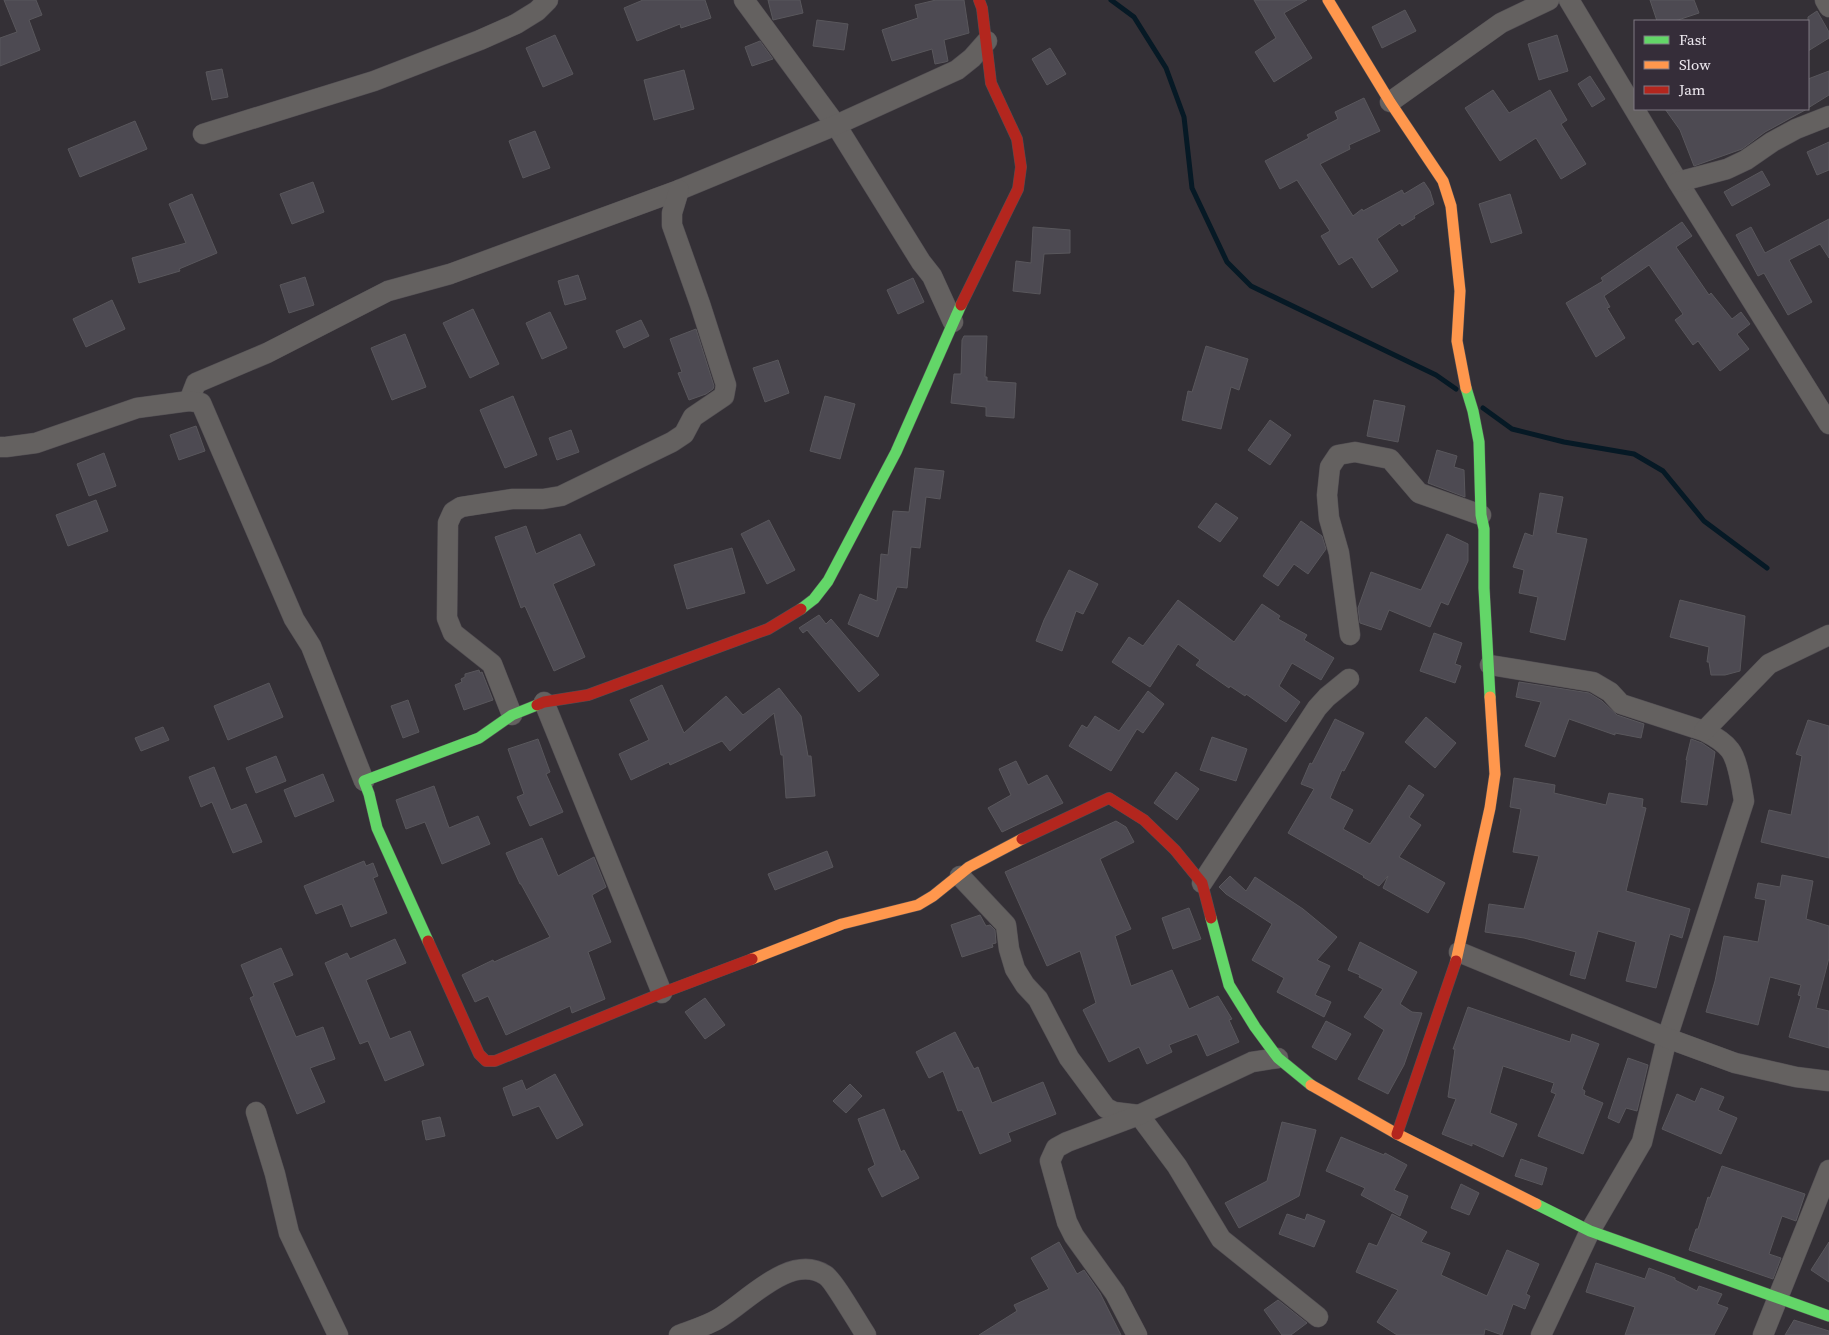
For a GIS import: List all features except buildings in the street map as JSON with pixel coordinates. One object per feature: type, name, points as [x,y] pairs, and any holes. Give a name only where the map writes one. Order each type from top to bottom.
[{"type":"street","points":[[203,134],[374,81],[480,40],[516,24],[538,11],[548,0]]},
{"type":"street","points":[[744,0],[836,125],[921,262],[932,276],[953,322]]},
{"type":"street","points":[[364,781],[479,738],[512,715],[544,702],[588,695],[768,629],[814,599],[828,581],[896,452],[953,322],[1018,189],[1021,167],[1017,139],[991,83],[979,0]]},
{"type":"street","points":[[1328,0],[1390,102],[1443,181],[1451,206],[1460,291],[1457,341],[1464,381],[1473,410],[1479,442],[1481,515],[1484,529],[1484,588],[1490,665],[1494,774],[1490,808],[1459,952],[1397,1134]]},
{"type":"street","points":[[1390,102],[1501,23],[1549,0]]},
{"type":"street","points":[[1569,0],[1634,109]]},
{"type":"street","points":[[1825,0],[1829,7]]},
{"type":"street","points":[[189,401],[196,383],[267,353],[388,290],[450,274],[679,190],[836,125],[957,70],[972,58],[986,41]]},
{"type":"street","points":[[1635,110],[1829,424]]},
{"type":"street","points":[[1678,182],[1727,169],[1746,160],[1772,142],[1796,129],[1829,116]]},
{"type":"street","points":[[512,715],[492,664],[453,633],[447,618],[448,523],[453,512],[461,507],[512,500],[543,499],[561,496],[580,488],[672,442],[684,434],[693,417],[724,396],[726,385],[672,225],[672,213],[679,190]]},
{"type":"street","points":[[0,447],[6,448],[36,443],[137,408],[189,401],[201,403],[294,619],[311,646],[369,794],[377,828],[479,1054],[486,1061],[495,1061],[662,993],[842,924],[886,912],[918,906],[969,868],[997,851],[1109,798],[1144,820],[1175,850],[1202,883],[1229,985],[1255,1027],[1278,1058],[1312,1086],[1397,1134],[1590,1231],[1829,1316]]},
{"type":"street","points":[[1350,635],[1339,554],[1329,518],[1327,495],[1330,467],[1338,455],[1355,452],[1390,458],[1418,492],[1481,515]]},
{"type":"street","points":[[1704,731],[1769,664],[1829,635]]},
{"type":"street","points":[[1490,665],[1593,682],[1610,692],[1621,704],[1704,731],[1717,738],[1732,752],[1741,780],[1744,801],[1667,1038],[1642,1142],[1590,1231],[1541,1335]]},
{"type":"street","points":[[1202,883],[1317,708],[1349,679]]},
{"type":"street","points":[[544,702],[662,993]]},
{"type":"street","points":[[960,876],[1006,925],[1009,950],[1015,969],[1038,999],[1069,1058],[1106,1108],[1114,1112],[1139,1115],[1177,1166],[1221,1239],[1318,1317]]},
{"type":"street","points":[[1459,952],[1667,1038],[1735,1063],[1796,1077],[1829,1081]]},
{"type":"street","points":[[1138,1335],[1116,1293],[1074,1236],[1067,1222],[1050,1161],[1056,1148],[1066,1142],[1139,1115],[1252,1062],[1278,1058]]},
{"type":"street","points":[[256,1112],[275,1174],[289,1233],[338,1335]]},
{"type":"street","points":[[1763,1335],[1776,1298],[1829,1170]]},
{"type":"street","points":[[678,1335],[718,1319],[779,1275],[798,1269],[811,1269],[826,1275],[866,1335]]},
{"type":"waterway","points":[[1111,0],[1134,17],[1166,68],[1184,117],[1192,188],[1227,262],[1251,286],[1436,375],[1456,389]]},
{"type":"waterway","points":[[1483,408],[1512,429],[1564,442],[1634,454],[1663,471],[1704,521],[1767,568]]},
{"type":"traffic: fast","points":[[801,609],[814,599],[828,581],[896,452],[961,305]]},
{"type":"traffic: fast","points":[[1466,388],[1479,442],[1490,697]]},
{"type":"traffic: fast","points":[[428,941],[377,828],[364,781],[479,738],[512,715],[537,705]]},
{"type":"traffic: fast","points":[[1211,918],[1229,985],[1255,1027],[1278,1058],[1311,1085]]},
{"type":"traffic: fast","points":[[1536,1204],[1590,1231],[1829,1316]]},
{"type":"traffic: slow","points":[[1328,0],[1390,102],[1443,181],[1451,206],[1460,291],[1457,341],[1466,388]]},
{"type":"traffic: slow","points":[[1456,961],[1490,808],[1495,774],[1490,697]]},
{"type":"traffic: slow","points":[[752,959],[842,924],[918,905],[933,896],[969,867],[1022,839]]},
{"type":"traffic: slow","points":[[1311,1085],[1397,1134],[1536,1204]]},
{"type":"traffic: jam","points":[[961,305],[1018,189],[1021,167],[1017,139],[991,83],[982,8],[979,0]]},
{"type":"traffic: jam","points":[[537,705],[544,702],[588,695],[768,629],[801,609]]},
{"type":"traffic: jam","points":[[1022,839],[1109,798],[1144,820],[1175,850],[1202,883],[1211,918]]},
{"type":"traffic: jam","points":[[428,941],[479,1054],[486,1061],[495,1061],[662,993],[752,959]]},
{"type":"traffic: jam","points":[[1397,1134],[1456,961]]}]
